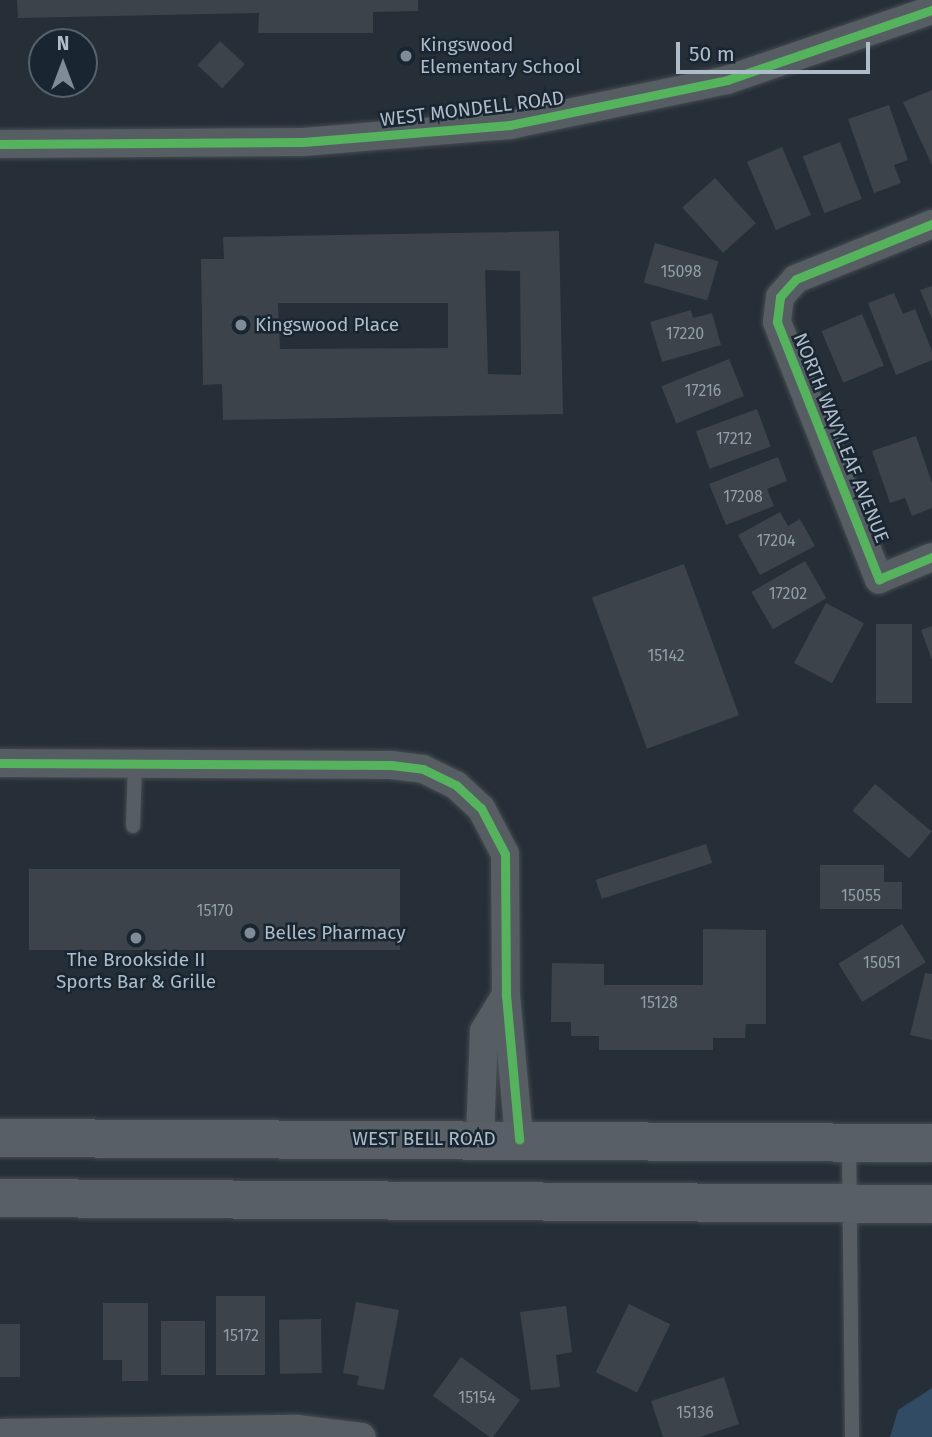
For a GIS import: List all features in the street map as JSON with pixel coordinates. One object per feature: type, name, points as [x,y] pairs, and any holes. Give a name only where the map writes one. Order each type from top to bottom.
[{"type":"main road","name":"WEST BELL ROAD","points":[[0,1138],[932,1143]]},
{"type":"main road","points":[[0,1198],[932,1204]]},
{"type":"street","name":"WEST MONDELL ROAD","points":[[0,144],[303,142],[497,127],[727,80],[932,10]]},
{"type":"street","name":"NORTH WAVYLEAF AVENUE","points":[[932,224],[796,279],[778,310],[783,348],[879,579],[932,557]]},
{"type":"street","points":[[0,763],[391,765],[423,769],[456,785],[481,808],[505,854],[506,995],[519,1139]]},
{"type":"street","points":[[480,1139],[484,1031],[506,995]]},
{"type":"street","points":[[0,1433],[297,1429],[362,1437]]},
{"type":"lane","points":[[133,826],[135,764]]},
{"type":"lane","points":[[849,1142],[852,1437]]},
{"type":"water","points":[[932,1388],[932,1437],[890,1437],[898,1410]]},
{"type":"building","name":"Kingswood Elementary School","points":[[17,0],[418,0],[418,11],[373,12],[373,33],[258,33],[259,13],[18,18]]},
{"type":"building","points":[[220,41],[245,64],[222,88],[197,65]]},
{"type":"building","points":[[932,90],[932,165],[903,102]]},
{"type":"building","points":[[889,105],[908,160],[894,165],[901,183],[874,193],[848,119]]},
{"type":"building","points":[[840,142],[862,199],[825,213],[803,156]]},
{"type":"building","points":[[782,147],[811,215],[776,230],[747,162]]},
{"type":"building","points":[[715,178],[756,223],[723,253],[682,207]]},
{"type":"building","name":"Kingswood Place","points":[[559,231],[563,414],[223,420],[222,384],[203,385],[201,259],[224,259],[223,237]],"holes":[[[485,270],[520,271],[521,375],[488,374]],[[278,303],[448,303],[448,348],[280,349]]]},
{"type":"building","points":[[655,243],[718,261],[707,301],[644,282]]},
{"type":"building","points":[[932,286],[932,319],[920,290]]},
{"type":"building","points":[[894,293],[903,314],[915,309],[932,351],[932,360],[896,375],[868,303]]},
{"type":"building","points":[[691,310],[693,318],[712,313],[721,345],[662,362],[650,322]]},
{"type":"building","points":[[862,314],[884,366],[843,383],[821,331]]},
{"type":"building","points":[[729,359],[744,396],[676,423],[661,386]]},
{"type":"building","points":[[757,409],[771,447],[710,469],[696,431]]},
{"type":"building","points":[[916,436],[932,483],[932,508],[912,516],[905,498],[890,503],[872,451]]},
{"type":"building","points":[[778,457],[787,481],[767,489],[774,506],[726,525],[709,484]]},
{"type":"building","points":[[780,512],[788,526],[800,519],[815,546],[760,575],[738,535]]},
{"type":"building","points":[[805,561],[826,598],[773,629],[751,592]]},
{"type":"building","points":[[684,564],[739,715],[647,749],[592,598]]},
{"type":"building","points":[[826,603],[864,623],[832,683],[794,663]]},
{"type":"building","points":[[876,624],[912,624],[912,703],[876,703]]},
{"type":"building","points":[[932,626],[932,660],[921,630]]},
{"type":"building","points":[[875,784],[932,832],[909,858],[853,811]]},
{"type":"building","points":[[706,844],[712,863],[602,899],[596,880]]},
{"type":"building","points":[[820,865],[884,865],[884,882],[902,882],[902,909],[820,909]]},
{"type":"building","points":[[29,869],[400,869],[400,950],[29,950]]},
{"type":"building","points":[[902,924],[926,962],[862,1002],[838,964]]},
{"type":"building","points":[[703,929],[766,930],[766,1024],[746,1024],[745,1038],[713,1038],[713,1050],[599,1050],[599,1036],[571,1036],[571,1022],[551,1022],[552,963],[604,964],[604,985],[703,985]]},
{"type":"building","points":[[925,973],[932,974],[932,1040],[910,1035]]},
{"type":"building","points":[[216,1296],[265,1296],[265,1375],[216,1375]]},
{"type":"building","points":[[356,1302],[399,1310],[384,1390],[357,1385],[359,1376],[343,1373]]},
{"type":"building","points":[[103,1303],[148,1303],[148,1381],[122,1381],[122,1360],[103,1360]]},
{"type":"building","points":[[629,1304],[670,1324],[637,1392],[596,1372]]},
{"type":"building","points":[[566,1306],[572,1352],[556,1355],[560,1387],[531,1390],[520,1312]]},
{"type":"building","points":[[321,1319],[322,1373],[280,1374],[279,1320]]},
{"type":"building","points":[[161,1321],[205,1321],[205,1375],[161,1375]]},
{"type":"building","points":[[0,1324],[20,1324],[20,1377],[0,1377]]},
{"type":"building","points":[[461,1357],[520,1400],[493,1437],[489,1437],[433,1396]]},
{"type":"building","points":[[724,1377],[739,1424],[700,1437],[663,1437],[651,1401]]},
{"type":"cycle path","points":[[0,144],[303,142],[510,125],[727,80],[932,10]]},
{"type":"cycle path","points":[[932,224],[796,279],[780,297],[777,322],[879,579],[932,557]]},
{"type":"cycle path","points":[[0,763],[391,765],[423,769],[456,785],[481,808],[505,854],[506,995],[519,1139]]},
{"type":"place","name":"Kingswood Elementary School","points":[[406,56]]},
{"type":"place","name":"Kingswood Place","points":[[241,325]]},
{"type":"place","name":"Belles Pharmacy","points":[[250,933]]},
{"type":"place","name":"The Brookside II Sports Bar & Grille","points":[[136,938]]}]
